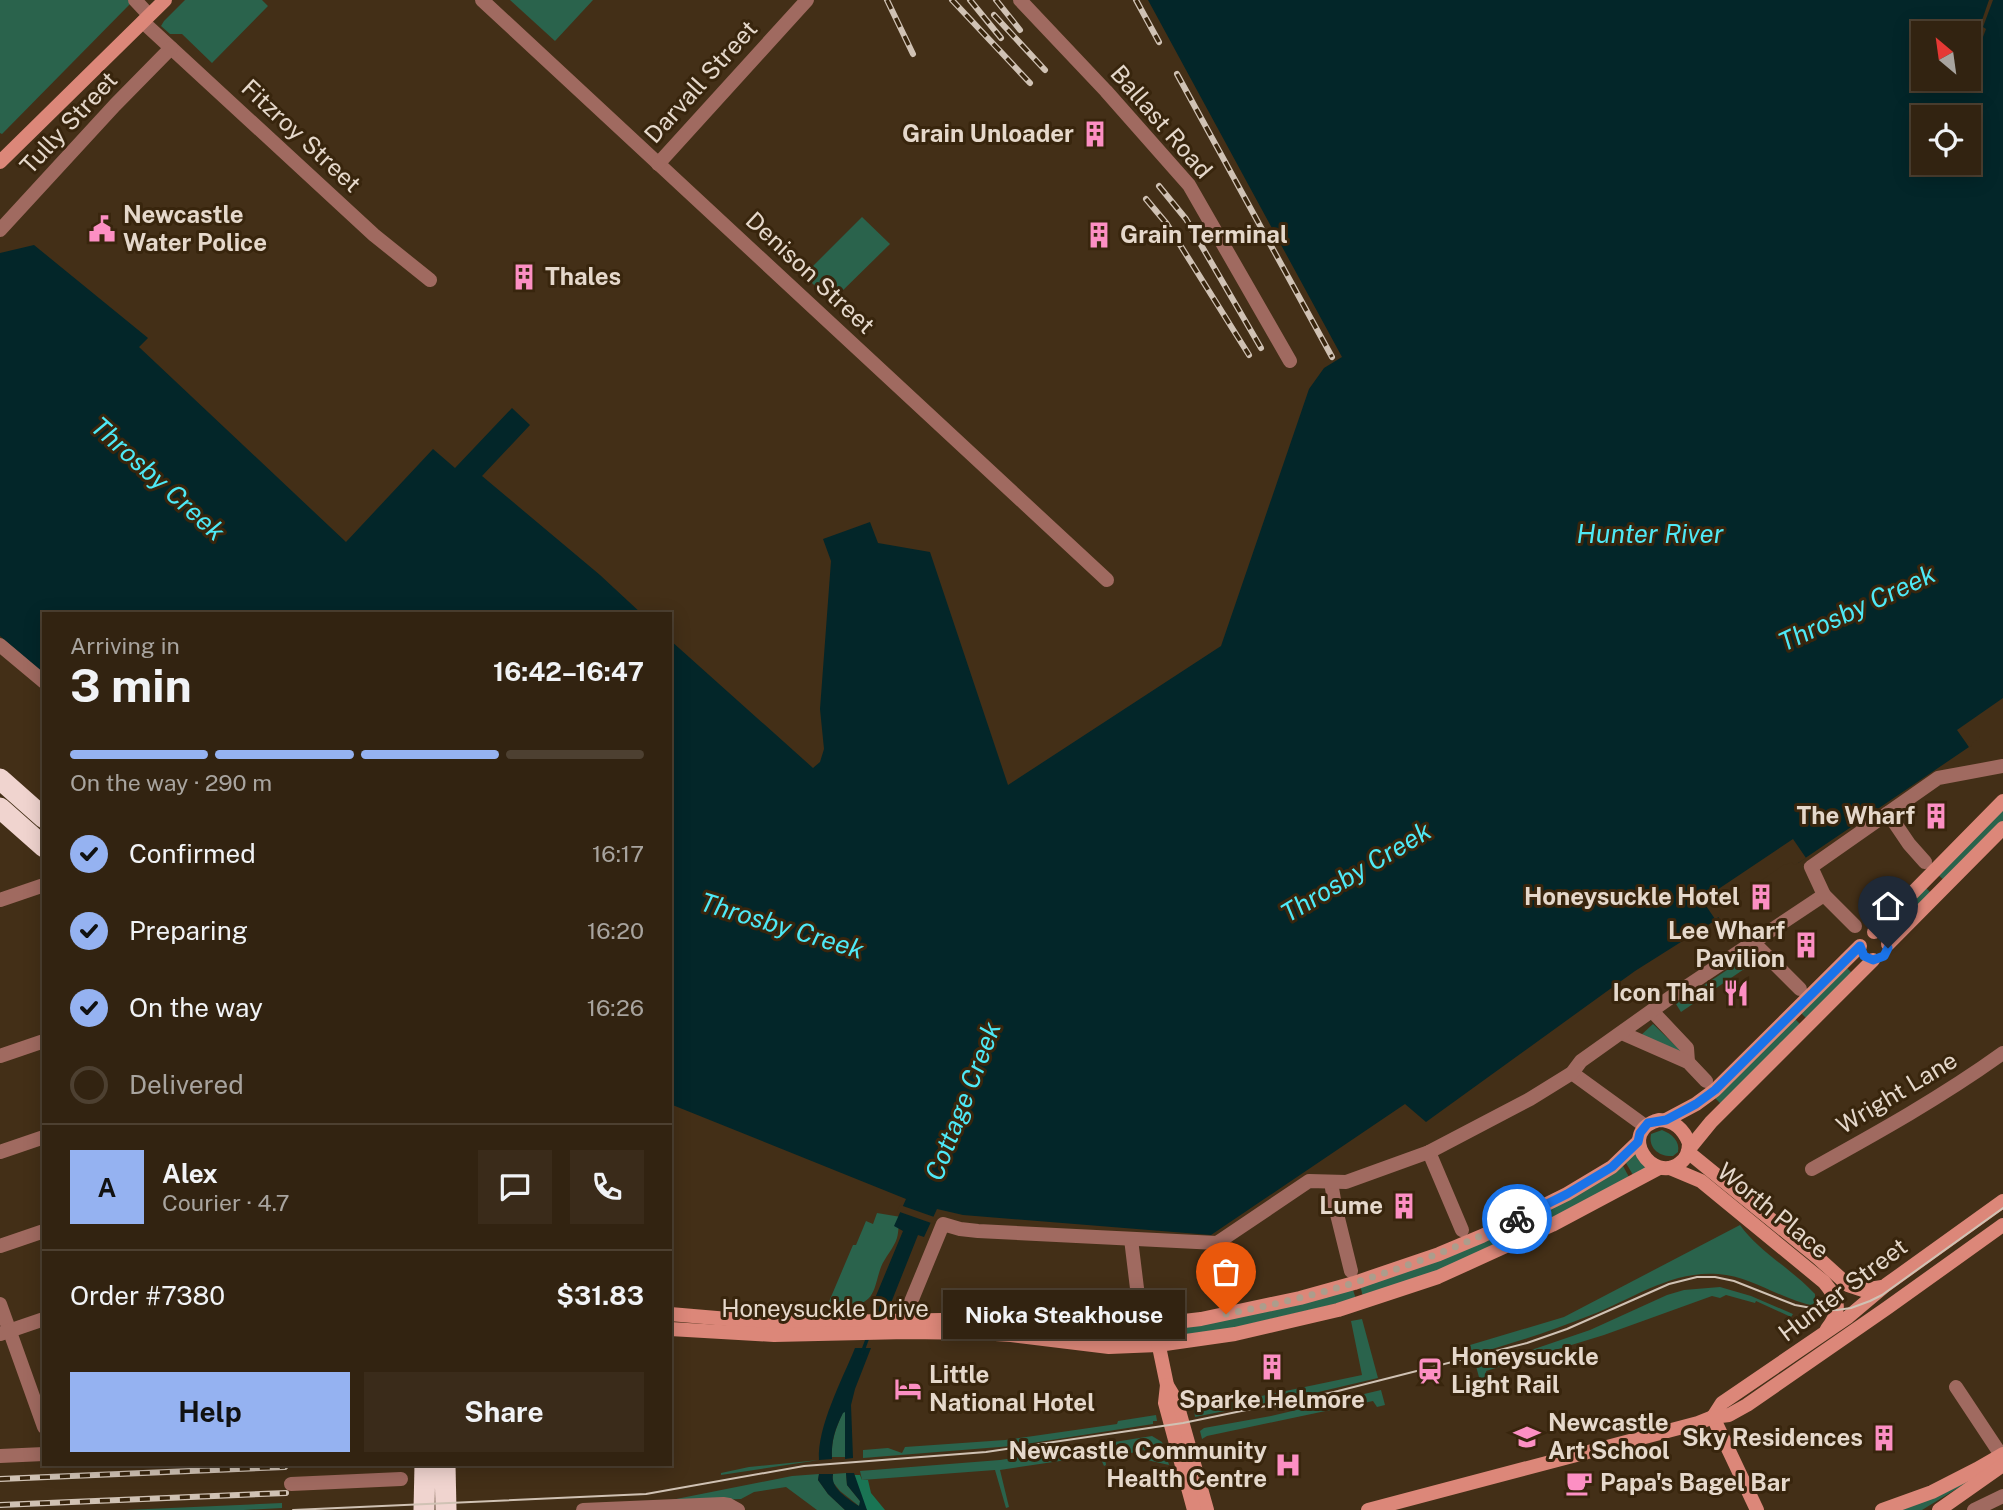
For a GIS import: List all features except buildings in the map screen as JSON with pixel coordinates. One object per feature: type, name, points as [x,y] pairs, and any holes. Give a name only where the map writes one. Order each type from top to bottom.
[{"type":"highway","points":[[0,779],[42,816]]},
{"type":"highway","points":[[0,808],[42,845]]},
{"type":"highway","points":[[424,1510],[425,1466]]},
{"type":"highway","points":[[445,1466],[446,1510]]},
{"type":"main road","points":[[3,159],[165,0]]},
{"type":"main road","points":[[2003,801],[1874,932],[1864,936],[1860,946],[1715,1090],[1666,1120],[1653,1121],[1644,1126],[1638,1142],[1644,1156],[1665,1168],[1680,1163],[1711,1122],[1873,960],[1884,956],[1888,944],[2003,828]]},
{"type":"main road","points":[[1874,932],[1882,934],[1888,944]]},
{"type":"main road","points":[[1860,946],[1864,956],[1873,960]]},
{"type":"main road","points":[[1666,1120],[1684,1132],[1689,1143],[1688,1151]]},
{"type":"main road","name":"Honeysuckle Drive","points":[[672,1329],[774,1335],[962,1321],[1075,1332],[1201,1319],[1300,1298],[1439,1254],[1567,1194],[1612,1167],[1638,1142]]},
{"type":"main road","name":"Worth Place","points":[[1688,1151],[1848,1285],[1860,1290],[1886,1285]]},
{"type":"main road","name":"Worth Place","points":[[1665,1168],[1701,1181],[1824,1282],[1835,1296],[1838,1307],[1832,1323],[1819,1336]]},
{"type":"main road","name":"Honeysuckle Drive","points":[[887,1326],[1011,1335],[1109,1347],[1158,1345],[1270,1327],[1338,1310],[1438,1277],[1509,1246],[1665,1168]]},
{"type":"main road","name":"Hunter Street","points":[[1713,1417],[1722,1403],[1851,1315],[1886,1285],[2003,1201]]},
{"type":"main road","name":"Hunter Street","points":[[1368,1510],[1713,1417],[1729,1415],[1887,1308],[2003,1225]]},
{"type":"main road","name":"Honeysuckle Drive","points":[[672,1314],[858,1327]]},
{"type":"main road","points":[[1156,1325],[1167,1385],[1176,1400],[1207,1510]]},
{"type":"main road","points":[[1167,1385],[1165,1404],[1194,1510]]},
{"type":"main road","points":[[1713,1417],[1757,1510]]},
{"type":"main road","points":[[1882,1510],[1932,1492],[2002,1458]]},
{"type":"main road","points":[[1939,1510],[2002,1458]]},
{"type":"street","name":"Fitzroy Street","points":[[135,0],[146,18],[172,48],[374,235],[430,280]]},
{"type":"street","name":"Denison Street","points":[[482,0],[1107,580]]},
{"type":"street","name":"Darvall Street","points":[[658,164],[807,0]]},
{"type":"street","name":"Ballast Road","points":[[1020,0],[1106,91],[1189,186],[1290,361]]},
{"type":"street","name":"Tully Street","points":[[0,230],[115,105],[172,48]]},
{"type":"street","points":[[0,645],[42,680]]},
{"type":"street","points":[[1855,926],[1824,895],[1811,867],[1938,778],[2003,766]]},
{"type":"street","points":[[1888,813],[1909,845],[1925,862]]},
{"type":"street","points":[[0,900],[42,886]]},
{"type":"street","points":[[908,1308],[943,1224],[960,1230],[1217,1243],[1308,1181],[1346,1182],[1429,1152],[1530,1099],[1573,1073],[1581,1061],[1824,895]]},
{"type":"street","points":[[1753,942],[1800,989]]},
{"type":"street","points":[[1652,1011],[1688,1048],[1688,1062]]},
{"type":"street","points":[[1622,1033],[1688,1062],[1706,1081]]},
{"type":"street","points":[[0,1056],[42,1042]]},
{"type":"street","name":"Wright Lane","points":[[1812,1169],[1896,1122],[1997,1057]]},
{"type":"street","points":[[1573,1073],[1644,1126]]},
{"type":"street","points":[[0,1153],[42,1138]]},
{"type":"street","points":[[1429,1152],[1462,1230]]},
{"type":"street","points":[[1331,1182],[1351,1271]]},
{"type":"street","points":[[0,1246],[42,1232]]},
{"type":"street","points":[[1131,1239],[1140,1313]]},
{"type":"street","points":[[0,1304],[5,1332],[42,1422]]},
{"type":"street","points":[[5,1332],[42,1320]]},
{"type":"street","points":[[1956,1387],[2002,1458]]},
{"type":"street","points":[[0,1456],[42,1454]]},
{"type":"street","points":[[291,1484],[401,1479]]},
{"type":"street","points":[[1974,1510],[2003,1496]]},
{"type":"street","points":[[583,1510],[734,1507]]},
{"type":"green space","points":[[0,0],[128,0],[131,3],[2,134],[0,133]]},
{"type":"green space","points":[[185,0],[262,0],[268,6],[212,63],[182,34],[170,34],[161,26]]},
{"type":"green space","points":[[510,0],[593,0],[555,41]]},
{"type":"green space","points":[[862,217],[890,244],[831,302],[804,275]]},
{"type":"green space","points":[[2003,805],[2003,823],[1945,881],[1936,873]]},
{"type":"green space","points":[[1923,885],[1932,894],[1900,926],[1891,918]]},
{"type":"green space","points":[[1751,954],[1756,961],[1681,1012],[1676,1004]]},
{"type":"green space","points":[[1844,965],[1853,974],[1808,1020],[1799,1011]]},
{"type":"green space","points":[[1793,1017],[1802,1026],[1722,1105],[1713,1096]]},
{"type":"green space","points":[[1653,1024],[1683,1053],[1639,1037]]},
{"type":"green space","points":[[1662,1130],[1676,1141],[1678,1152],[1673,1156],[1659,1153],[1651,1143],[1651,1134]]},
{"type":"green space","points":[[1635,1152],[1646,1168],[1633,1175],[1626,1163]]},
{"type":"green space","points":[[1623,1166],[1629,1177],[1553,1220],[1425,1276],[1363,1297],[1360,1285]]},
{"type":"green space","points":[[877,1213],[901,1217],[896,1242],[881,1267],[873,1293],[859,1304],[828,1304],[853,1245],[856,1245],[866,1221],[873,1224]]},
{"type":"green space","points":[[1740,1225],[1756,1244],[1815,1294],[1815,1306],[1731,1276],[1685,1276],[1576,1321],[1473,1355],[1470,1345],[1564,1317]]},
{"type":"green space","points":[[1352,1287],[1356,1299],[1233,1328],[1181,1335],[1179,1326]]},
{"type":"green space","points":[[1720,1287],[1751,1296],[1793,1314],[1791,1317],[1756,1301],[1755,1303],[1726,1295],[1720,1298],[1712,1296],[1604,1335],[1486,1371],[1488,1379],[1480,1381],[1476,1366],[1590,1330],[1667,1295],[1684,1290]]},
{"type":"green space","points":[[1362,1319],[1378,1378],[1195,1417],[1194,1410],[1362,1375],[1351,1321]]},
{"type":"green space","points":[[1381,1390],[1385,1405],[1377,1407],[1373,1401],[1202,1439],[1200,1431],[1204,1428],[1271,1416]]},
{"type":"green space","points":[[843,1412],[846,1457],[832,1457],[834,1434]]},
{"type":"green space","points":[[1156,1415],[1157,1421],[1153,1421],[1153,1424],[1012,1446],[863,1458],[863,1450],[888,1448],[902,1453],[905,1447],[1005,1440],[1117,1424],[1118,1421]]},
{"type":"green space","points":[[1152,1436],[1162,1442],[1169,1465],[1147,1460],[1144,1450],[1105,1459],[1104,1466],[1100,1457],[1087,1457],[1000,1470],[1009,1507],[1006,1508],[995,1470],[862,1480],[860,1471],[1000,1460]]},
{"type":"green space","points":[[819,1460],[721,1475],[749,1467]]},
{"type":"green space","points":[[2002,1461],[1922,1510],[1897,1510]]},
{"type":"green space","points":[[846,1473],[847,1485],[860,1501],[859,1506],[832,1481],[833,1474]]},
{"type":"green space","points":[[819,1474],[818,1480],[828,1494],[845,1510],[817,1510],[786,1487],[754,1492],[741,1499],[661,1502],[792,1476]]},
{"type":"green space","points":[[854,1475],[868,1480],[871,1493],[885,1510],[865,1508]]},
{"type":"green space","points":[[282,1503],[282,1508],[244,1510],[125,1510]]},
{"type":"water","name":"Hunter River","points":[[1148,0],[2003,0],[2003,718],[1967,743],[1969,747],[1798,863],[1791,858],[1714,911],[1719,918],[1635,971],[1426,1122],[1405,1104],[1211,1235],[963,1215],[937,1209],[924,1237],[918,1235],[891,1303],[873,1303],[903,1231],[894,1226],[906,1199],[672,1105],[672,642],[813,768],[820,762],[824,749],[820,709],[831,561],[823,539],[870,522],[878,543],[930,552],[1008,785],[1221,646],[1309,389],[1324,368],[1342,357]]},
{"type":"water","name":"Throsby Creek","points":[[34,245],[148,338],[139,347],[346,542],[433,449],[455,468],[512,408],[530,425],[482,476],[640,612],[42,612],[42,672],[0,636],[0,253]]},
{"type":"water","points":[[855,1348],[871,1348],[851,1405],[853,1458],[845,1459],[845,1412],[834,1435],[832,1459],[819,1460],[819,1447],[826,1418]]},
{"type":"water","points":[[846,1473],[854,1473],[867,1510],[845,1510],[818,1480],[819,1474],[833,1474],[837,1488],[859,1506],[860,1501],[847,1485]]},
{"type":"pier","points":[[1989,0],[1993,0],[1983,27],[1986,29],[1981,42],[1981,23]]},
{"type":"pier","points":[[2003,698],[2003,720],[1979,736],[1969,747],[1957,730]]},
{"type":"pier","points":[[1793,839],[1806,858],[1795,865],[1791,862],[1785,864],[1721,908],[1721,916],[1715,919],[1702,900]]},
{"type":"pier","points":[[900,1205],[937,1218],[934,1224],[897,1211]]},
{"type":"waterway","points":[[877,1317],[885,1298]]},
{"type":"waterway","points":[[862,1353],[868,1337]]},
{"type":"tram line","points":[[293,1510],[646,1494],[804,1466],[986,1452],[1183,1423],[1334,1392],[1527,1343],[1567,1329],[1669,1284],[1697,1277],[1734,1281],[1795,1305],[1817,1309],[1851,1308],[1882,1295],[2003,1208]]},
{"type":"railway","points":[[887,0],[913,54]]},
{"type":"railway","points":[[952,0],[1030,83]]},
{"type":"railway","points":[[970,0],[1001,38]]},
{"type":"railway","points":[[996,0],[1020,30]]},
{"type":"railway","points":[[1136,0],[1159,42]]},
{"type":"railway","points":[[994,15],[1045,70]]},
{"type":"railway","points":[[1177,74],[1332,357]]},
{"type":"railway","points":[[1159,186],[1186,219],[1261,348]]},
{"type":"railway","points":[[1146,199],[1167,224],[1249,355]]},
{"type":"railway","points":[[0,1479],[285,1467]]},
{"type":"railway","points":[[0,1505],[286,1493]]},
{"type":"way so far","points":[[1226,1314],[1354,1283],[1439,1254],[1517,1219]]},
{"type":"place","name":"Grain Unloader","points":[[1095,134]]},
{"type":"place","name":"Newcastle Water Police","points":[[102,229]]},
{"type":"place","name":"Grain Terminal","points":[[1099,235]]},
{"type":"place","name":"Thales","points":[[524,277]]},
{"type":"place","name":"The Wharf","points":[[1936,816]]},
{"type":"place","name":"Honeysuckle Hotel","points":[[1761,897]]},
{"type":"place","name":"Lee Wharf Pavilion","points":[[1806,945]]},
{"type":"place","name":"Icon Thai","points":[[1736,993]]},
{"type":"place","name":"Lume","points":[[1404,1206]]},
{"type":"place","name":"Nioka Steakhouse","points":[[1226,1314]]},
{"type":"place","name":"Sparke Helmore","points":[[1272,1367]]},
{"type":"place","name":"Honeysuckle Light Rail","points":[[1430,1371]]},
{"type":"place","name":"Little National Hotel","points":[[908,1389]]},
{"type":"place","name":"Newcastle Art School","points":[[1527,1437]]},
{"type":"place","name":"Sky Residences","points":[[1884,1438]]},
{"type":"place","name":"Newcastle Community Health Centre","points":[[1288,1465]]},
{"type":"place","name":"Papa's Bagel Bar","points":[[1579,1483]]},
{"type":"route","points":[[1517,1219],[1612,1167],[1638,1142],[1640,1133],[1648,1123],[1666,1120],[1715,1090],[1860,946],[1864,956],[1873,960],[1884,956],[1888,948]]},
{"type":"water label","name":"Cottage Creek","points":[[963,1101]]}]
